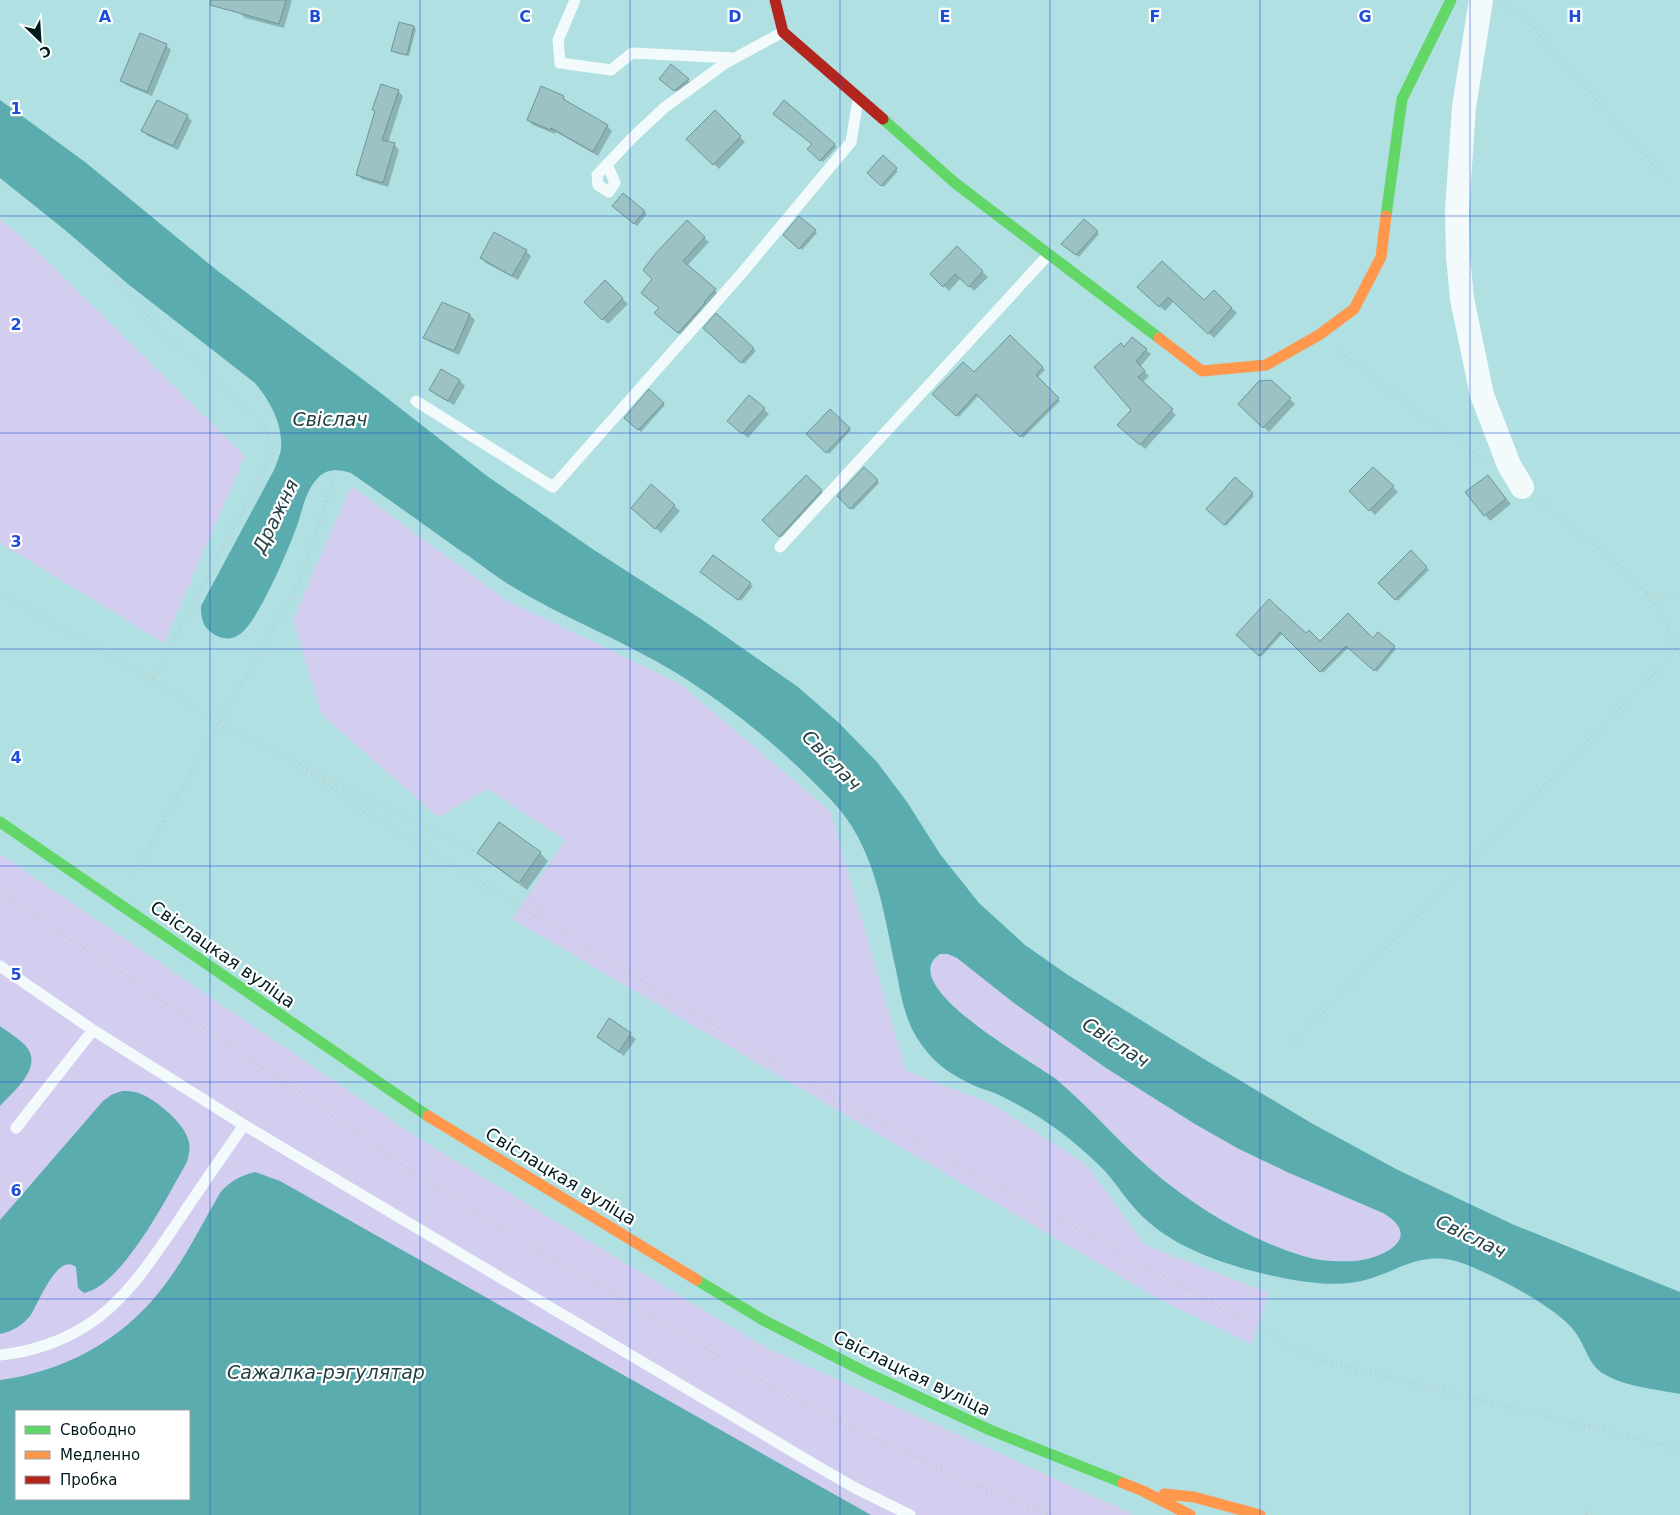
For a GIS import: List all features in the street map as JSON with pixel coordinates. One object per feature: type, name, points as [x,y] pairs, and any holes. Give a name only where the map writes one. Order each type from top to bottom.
[{"type":"main road","points":[[775,0],[783,32],[955,183],[1202,371],[1266,365],[1319,335],[1354,309],[1381,257],[1402,99],[1451,0]]},
{"type":"main road","name":"Свіслацкая вуліца","points":[[0,822],[432,1119],[763,1320],[990,1430],[1143,1491],[1190,1515]]},
{"type":"main road","name":"Свіслацкая вуліца","points":[[1143,1491],[1194,1498],[1260,1515]]},
{"type":"street","points":[[1481,0],[1464,107],[1457,211],[1458,256],[1462,299],[1482,395],[1506,457],[1522,487]]},
{"type":"lane","points":[[575,0],[558,40],[560,63],[611,70],[632,53],[735,58]]},
{"type":"lane","points":[[607,164],[664,108],[724,64],[783,32]]},
{"type":"lane","points":[[416,401],[553,487],[742,273],[851,142],[858,98]]},
{"type":"lane","points":[[780,547],[1049,254]]},
{"type":"lane","points":[[0,966],[93,1030],[244,1125],[817,1466],[857,1489],[910,1515]]},
{"type":"lane","points":[[16,1128],[93,1030]]},
{"type":"lane","points":[[0,1355],[19,1353],[55,1342],[87,1326],[118,1301],[149,1263],[244,1125]]},
{"type":"path","points":[[1481,0],[1503,5],[1524,17],[1667,180]]},
{"type":"path","points":[[111,274],[164,334],[262,422],[274,450],[153,680]]},
{"type":"path","points":[[131,878],[299,582],[334,478]]},
{"type":"path","points":[[0,592],[153,680],[218,724],[477,852]]},
{"type":"path","points":[[1646,592],[1680,600]]},
{"type":"path","points":[[1295,1041],[1678,649],[1680,656]]},
{"type":"path","points":[[297,762],[363,810],[817,1087],[1315,1359],[1680,1449]]},
{"type":"path","points":[[519,883],[551,925]]},
{"type":"path","points":[[0,892],[488,1221],[790,1397],[948,1472],[1020,1504],[1052,1515]]},
{"type":"path","points":[[1586,1515],[1587,1508]]},
{"type":"shaded area","points":[[0,219],[36,250],[245,456],[164,643],[0,543]]},
{"type":"shaded area","points":[[351,486],[506,600],[680,684],[830,811],[906,1071],[992,1104],[1086,1164],[1145,1245],[1269,1293],[1252,1344],[1159,1299],[512,919],[565,840],[487,789],[438,817],[322,715],[293,620]]},
{"type":"shaded area","points":[[0,854],[418,1138],[763,1346],[1135,1515],[0,1515]]},
{"type":"shaded area","points":[[941,954],[948,954],[957,958],[1014,1003],[1106,1068],[1195,1124],[1239,1149],[1287,1172],[1383,1213],[1395,1222],[1400,1230],[1400,1238],[1396,1245],[1378,1256],[1355,1261],[1309,1258],[1282,1249],[1241,1231],[1202,1208],[1149,1168],[1090,1110],[1055,1080],[962,1014],[945,997],[934,981],[931,966]]},
{"type":"water","name":"Свіслач","points":[[0,100],[85,162],[219,272],[373,387],[487,476],[594,550],[701,619],[798,687],[838,722],[877,762],[907,802],[940,854],[979,903],[1025,945],[1068,975],[1199,1056],[1313,1124],[1398,1170],[1512,1224],[1680,1292],[1680,1394],[1631,1385],[1604,1374],[1594,1366],[1575,1332],[1555,1312],[1508,1284],[1465,1264],[1449,1260],[1421,1260],[1356,1282],[1339,1284],[1319,1283],[1275,1276],[1231,1265],[1188,1248],[1162,1232],[1139,1213],[1105,1171],[1066,1136],[1040,1117],[995,1093],[958,1078],[942,1067],[922,1046],[912,1029],[904,1007],[882,903],[868,859],[847,819],[797,766],[739,717],[678,674],[636,650],[550,608],[508,584],[351,473],[338,470],[328,471],[320,475],[313,485],[306,497],[279,570],[263,602],[247,627],[237,636],[229,638],[218,637],[212,633],[203,621],[201,606],[275,468],[281,451],[281,440],[278,422],[274,413],[266,397],[255,383],[128,284],[0,178]],"holes":[[[940,954],[948,954],[957,958],[1014,1003],[1106,1068],[1195,1124],[1239,1149],[1287,1172],[1383,1213],[1395,1222],[1400,1230],[1400,1238],[1396,1245],[1378,1256],[1355,1261],[1309,1258],[1282,1249],[1241,1231],[1202,1208],[1149,1168],[1056,1079],[998,1041],[951,1003],[935,984],[930,968]]]},
{"type":"water","points":[[0,1026],[25,1045],[32,1061],[30,1070],[25,1078],[0,1106]]},
{"type":"water","points":[[122,1091],[136,1092],[147,1097],[175,1119],[189,1142],[187,1162],[143,1237],[114,1274],[99,1286],[84,1293],[78,1288],[76,1267],[69,1264],[62,1267],[49,1282],[27,1320],[16,1328],[0,1334],[0,1220],[103,1101],[111,1095]]},
{"type":"water","name":"Сажалка-рэгулятар","points":[[255,1172],[280,1181],[871,1515],[0,1515],[0,1380],[46,1370],[68,1362],[109,1339],[127,1325],[144,1309],[169,1280],[220,1193],[240,1177]]},
{"type":"building","points":[[211,0],[286,0],[279,24],[210,5]]},
{"type":"building","points":[[399,22],[414,26],[407,55],[391,51]]},
{"type":"building","points":[[140,33],[167,44],[147,92],[120,81]]},
{"type":"building","points":[[671,64],[689,79],[674,91],[659,79]]},
{"type":"building","points":[[381,84],[399,90],[382,140],[395,143],[383,183],[356,175],[375,111],[372,110]]},
{"type":"building","points":[[541,86],[564,96],[563,99],[608,125],[593,152],[551,128],[550,130],[527,120]]},
{"type":"building","points":[[157,100],[188,115],[173,146],[141,131]]},
{"type":"building","points":[[784,100],[835,144],[820,161],[807,149],[812,144],[773,114]]},
{"type":"building","points":[[715,110],[741,136],[713,165],[686,139]]},
{"type":"building","points":[[883,155],[897,168],[881,186],[867,173]]},
{"type":"building","points":[[623,193],[645,211],[634,224],[612,206]]},
{"type":"building","points":[[799,216],[816,230],[799,249],[783,235]]},
{"type":"building","points":[[1084,219],[1098,231],[1076,255],[1061,244]]},
{"type":"building","points":[[687,220],[705,237],[683,261],[716,289],[678,333],[654,313],[659,308],[641,293],[652,279],[643,270]]},
{"type":"building","points":[[494,232],[527,250],[512,276],[480,258]]},
{"type":"building","points":[[957,246],[983,271],[969,287],[955,274],[943,287],[930,274]]},
{"type":"building","points":[[1162,261],[1204,300],[1214,290],[1232,308],[1208,334],[1168,297],[1159,307],[1137,287]]},
{"type":"building","points":[[605,280],[623,298],[602,320],[584,302]]},
{"type":"building","points":[[442,302],[470,314],[454,351],[423,338]]},
{"type":"building","points":[[716,313],[754,348],[741,363],[703,328]]},
{"type":"building","points":[[1010,335],[1043,367],[1036,375],[1059,398],[1020,437],[976,394],[956,416],[932,394],[963,362],[974,372]]},
{"type":"building","points":[[1132,337],[1147,349],[1136,361],[1145,371],[1138,377],[1173,409],[1140,445],[1117,425],[1131,410],[1094,367],[1121,343],[1124,347]]},
{"type":"building","points":[[441,369],[460,380],[448,401],[429,390]]},
{"type":"building","points":[[1271,380],[1291,398],[1263,428],[1238,404],[1259,381]]},
{"type":"building","points":[[649,389],[664,403],[638,430],[624,418]]},
{"type":"building","points":[[749,395],[765,408],[742,434],[727,421]]},
{"type":"building","points":[[830,409],[850,428],[826,453],[806,434]]},
{"type":"building","points":[[864,467],[878,480],[850,509],[837,496]]},
{"type":"building","points":[[1373,467],[1394,486],[1369,511],[1349,491]]},
{"type":"building","points":[[806,475],[822,490],[779,537],[762,520]]},
{"type":"building","points":[[1488,475],[1506,499],[1484,516],[1465,492]]},
{"type":"building","points":[[1235,477],[1253,493],[1224,525],[1206,509]]},
{"type":"building","points":[[651,484],[675,505],[655,529],[631,508]]},
{"type":"building","points":[[1411,550],[1427,567],[1395,600],[1378,583]]},
{"type":"building","points":[[713,555],[751,583],[738,600],[700,572]]},
{"type":"building","points":[[1269,599],[1306,633],[1309,630],[1320,641],[1348,613],[1373,638],[1378,632],[1395,646],[1374,671],[1346,646],[1320,672],[1280,632],[1259,656],[1236,635]]},
{"type":"building","points":[[499,822],[541,852],[519,883],[477,853]]},
{"type":"building","points":[[609,1018],[631,1033],[619,1052],[597,1037]]},
{"type":"traffic: fast","points":[[1386,216],[1402,99],[1451,0]]},
{"type":"traffic: fast","points":[[883,119],[955,183],[1159,338]]},
{"type":"traffic: fast","points":[[0,822],[428,1116]]},
{"type":"traffic: fast","points":[[697,1280],[763,1320],[867,1373],[990,1430],[1123,1483]]},
{"type":"traffic: slow","points":[[1159,338],[1202,371],[1266,365],[1319,335],[1354,309],[1381,257],[1386,216]]},
{"type":"traffic: slow","points":[[428,1116],[697,1280]]},
{"type":"traffic: slow","points":[[1123,1483],[1190,1515]]},
{"type":"traffic: slow","points":[[1164,1494],[1194,1497],[1260,1515]]},
{"type":"traffic: jam","points":[[775,0],[783,32],[883,119]]},
{"type":"water label","name":"Дражня","points":[[275,516]]}]
